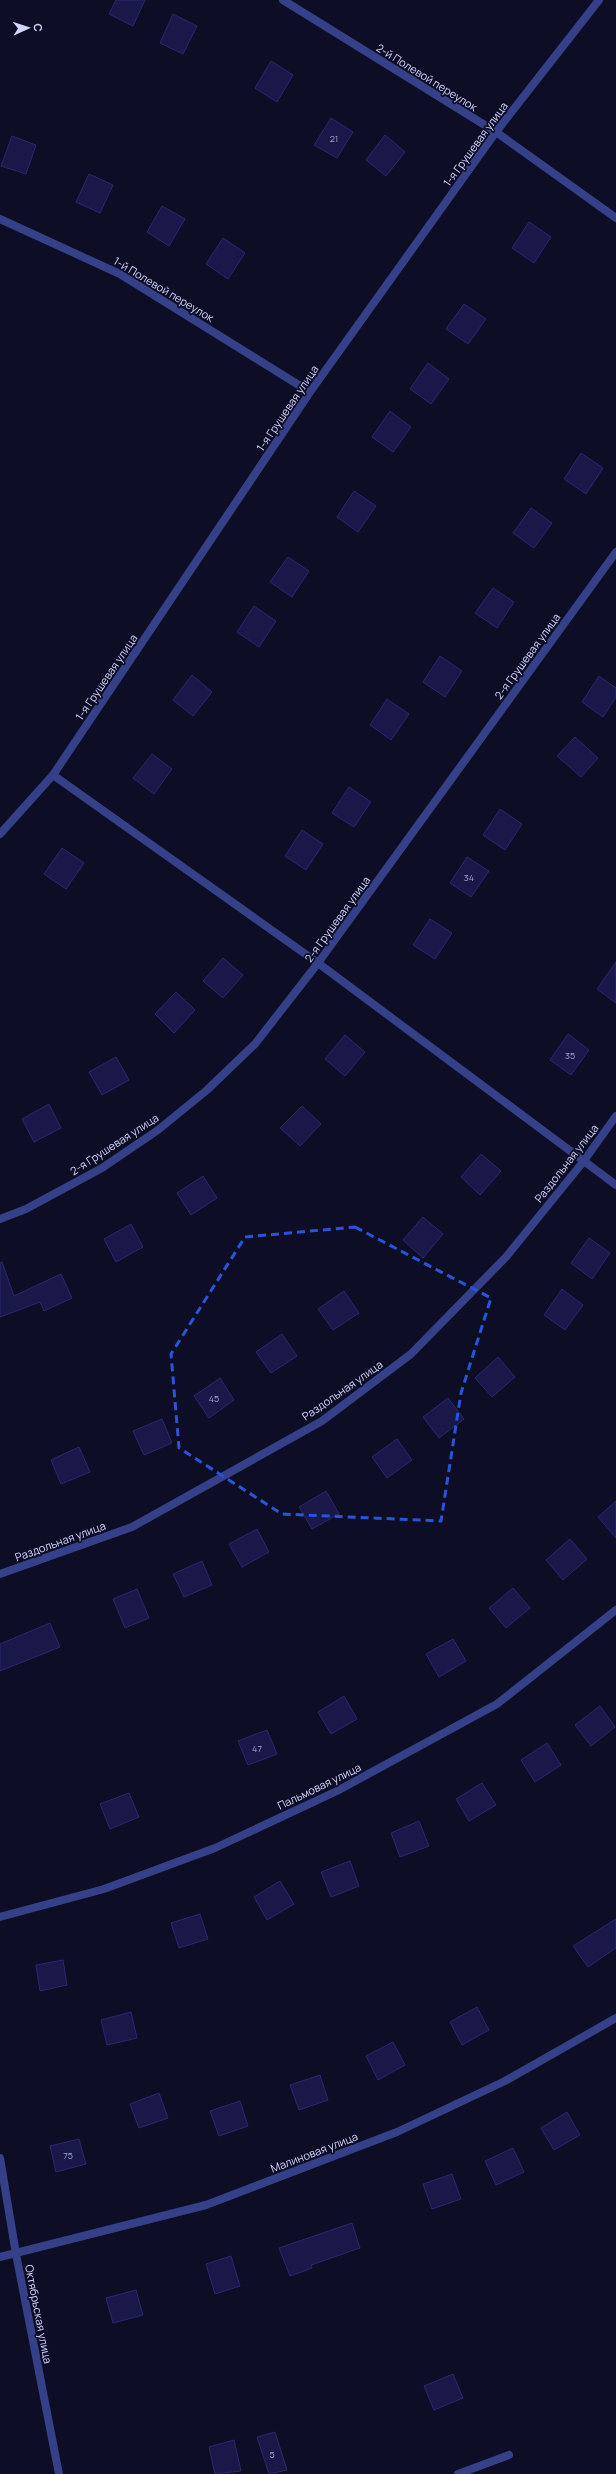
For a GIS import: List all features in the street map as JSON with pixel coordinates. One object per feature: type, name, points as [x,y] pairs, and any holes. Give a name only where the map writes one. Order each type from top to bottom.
[{"type":"street","name":"2-й Полевой переулок","points":[[283,0],[496,132],[616,218]]},
{"type":"street","name":"1-я Грушевая улица","points":[[0,834],[53,775],[310,392],[496,132],[599,0]]},
{"type":"street","name":"1-й Полевой переулок","points":[[0,219],[120,274],[310,392]]},
{"type":"street","name":"2-я Грушевая улица","points":[[0,1219],[26,1209],[102,1168],[158,1130],[207,1090],[255,1044],[318,964],[616,552]]},
{"type":"street","points":[[53,775],[318,964],[616,1185]]},
{"type":"street","name":"Раздольная улица","points":[[0,1574],[132,1527],[322,1421],[411,1354],[506,1257],[583,1162],[616,1116]]},
{"type":"street","name":"Пальмовая улица","points":[[0,1916],[104,1889],[214,1848],[336,1791],[497,1704],[616,1610]]},
{"type":"street","name":"Малиновая улица","points":[[0,2257],[206,2205],[397,2132],[505,2081],[616,2018]]},
{"type":"street","name":"Октябрьская улица","points":[[0,2158],[16,2254],[59,2474]]},
{"type":"street","points":[[458,2474],[509,2455]]},
{"type":"highlighted area","points":[[355,1227],[491,1298],[461,1393],[441,1521],[282,1514],[179,1448],[171,1354],[245,1237]]},
{"type":"building","points":[[116,0],[145,0],[133,26],[109,14]]},
{"type":"building","points":[[173,14],[197,26],[183,54],[160,43]]},
{"type":"building","points":[[271,61],[293,75],[277,102],[255,88]]},
{"type":"building","points":[[331,118],[353,132],[337,158],[314,145]]},
{"type":"building","points":[[385,135],[405,152],[386,176],[366,160]]},
{"type":"building","points":[[12,136],[36,145],[26,174],[1,166]]},
{"type":"building","points":[[89,174],[113,185],[100,213],[76,202]]},
{"type":"building","points":[[162,206],[185,219],[169,246],[147,232]]},
{"type":"building","points":[[529,222],[551,237],[534,263],[512,248]]},
{"type":"building","points":[[223,238],[245,253],[228,279],[206,264]]},
{"type":"building","points":[[464,304],[486,319],[468,344],[446,329]]},
{"type":"building","points":[[428,363],[449,379],[431,404],[410,389]]},
{"type":"building","points":[[390,411],[411,427],[393,452],[372,437]]},
{"type":"building","points":[[581,453],[603,468],[586,494],[564,479]]},
{"type":"building","points":[[354,491],[376,506],[358,532],[337,517]]},
{"type":"building","points":[[531,508],[552,523],[534,548],[513,533]]},
{"type":"building","points":[[288,557],[309,571],[292,597],[270,582]]},
{"type":"building","points":[[493,588],[514,602],[497,628],[475,613]]},
{"type":"building","points":[[254,606],[276,621],[259,647],[237,632]]},
{"type":"building","points":[[440,656],[462,671],[445,697],[423,682]]},
{"type":"building","points":[[192,675],[212,692],[193,716],[173,700]]},
{"type":"building","points":[[599,676],[616,688],[616,697],[603,717],[582,702]]},
{"type":"building","points":[[387,699],[409,714],[391,740],[370,725]]},
{"type":"building","points":[[575,737],[598,758],[581,777],[557,756]]},
{"type":"building","points":[[152,754],[172,769],[154,794],[133,778]]},
{"type":"building","points":[[349,787],[371,802],[354,827],[332,813]]},
{"type":"building","points":[[500,809],[522,824],[505,850],[483,835]]},
{"type":"building","points":[[302,830],[323,844],[306,870],[285,856]]},
{"type":"building","points":[[62,848],[84,863],[66,889],[44,874]]},
{"type":"building","points":[[467,857],[489,871],[471,897],[450,883]]},
{"type":"building","points":[[430,919],[452,933],[435,959],[413,945]]},
{"type":"building","points":[[223,958],[243,975],[223,998],[203,981]]},
{"type":"building","points":[[616,962],[616,1003],[597,989]]},
{"type":"building","points":[[176,992],[195,1010],[174,1033],[155,1014]]},
{"type":"building","points":[[568,1034],[589,1050],[571,1075],[550,1060]]},
{"type":"building","points":[[345,1035],[365,1052],[345,1076],[325,1059]]},
{"type":"building","points":[[116,1057],[129,1080],[102,1095],[89,1072]]},
{"type":"building","points":[[49,1104],[61,1128],[34,1142],[22,1119]]},
{"type":"building","points":[[302,1106],[321,1124],[300,1146],[280,1128]]},
{"type":"building","points":[[481,1154],[501,1171],[480,1195],[461,1177]]},
{"type":"building","points":[[203,1176],[217,1198],[191,1215],[177,1193]]},
{"type":"building","points":[[423,1217],[443,1234],[423,1258],[403,1240]]},
{"type":"building","points":[[131,1224],[143,1247],[116,1262],[104,1239]]},
{"type":"building","points":[[589,1238],[610,1253],[592,1279],[571,1263]]},
{"type":"building","points":[[2,1262],[14,1296],[61,1274],[72,1298],[44,1311],[40,1302],[0,1317],[0,1263]]},
{"type":"building","points":[[562,1289],[583,1305],[565,1330],[544,1315]]},
{"type":"building","points":[[344,1291],[359,1313],[333,1330],[318,1309]]},
{"type":"building","points":[[282,1334],[297,1356],[271,1373],[256,1352]]},
{"type":"building","points":[[498,1357],[515,1377],[492,1397],[475,1378]]},
{"type":"building","points":[[220,1378],[234,1400],[209,1418],[194,1396]]},
{"type":"building","points":[[448,1398],[464,1419],[439,1438],[423,1417]]},
{"type":"building","points":[[162,1419],[172,1443],[144,1455],[133,1431]]},
{"type":"building","points":[[397,1439],[412,1460],[387,1478],[372,1457]]},
{"type":"building","points":[[79,1447],[90,1472],[61,1484],[51,1460]]},
{"type":"building","points":[[326,1491],[339,1514],[312,1529],[299,1507]]},
{"type":"building","points":[[616,1501],[616,1538],[598,1517]]},
{"type":"building","points":[[257,1529],[269,1552],[242,1567],[229,1544]]},
{"type":"building","points":[[570,1539],[587,1559],[563,1580],[546,1560]]},
{"type":"building","points":[[202,1561],[212,1585],[184,1597],[173,1574]]},
{"type":"building","points":[[513,1588],[530,1608],[506,1628],[489,1608]]},
{"type":"building","points":[[137,1589],[149,1618],[125,1628],[113,1599]]},
{"type":"building","points":[[50,1623],[60,1647],[0,1671],[0,1644]]},
{"type":"building","points":[[453,1639],[466,1661],[439,1677],[426,1654]]},
{"type":"building","points":[[344,1696],[357,1719],[331,1734],[318,1712]]},
{"type":"building","points":[[600,1706],[615,1727],[591,1746],[575,1725]]},
{"type":"building","points":[[267,1730],[277,1754],[248,1765],[238,1741]]},
{"type":"building","points":[[547,1743],[561,1765],[535,1782],[521,1760]]},
{"type":"building","points":[[482,1783],[496,1805],[469,1821],[456,1799]]},
{"type":"building","points":[[129,1793],[139,1817],[110,1829],[100,1804]]},
{"type":"building","points":[[419,1821],[429,1846],[400,1857],[391,1833]]},
{"type":"building","points":[[350,1861],[359,1886],[331,1897],[321,1872]]},
{"type":"building","points":[[280,1881],[294,1904],[267,1920],[254,1897]]},
{"type":"building","points":[[200,1914],[208,1939],[179,1948],[171,1923]]},
{"type":"building","points":[[616,1919],[616,1948],[588,1967],[573,1946]]},
{"type":"building","points":[[63,1960],[67,1985],[40,1991],[36,1965]]},
{"type":"building","points":[[477,2007],[489,2030],[462,2045],[450,2022]]},
{"type":"building","points":[[131,2012],[137,2038],[107,2045],[101,2020]]},
{"type":"building","points":[[393,2042],[405,2065],[378,2080],[366,2056]]},
{"type":"building","points":[[320,2075],[328,2100],[299,2110],[290,2085]]},
{"type":"building","points":[[159,2093],[168,2118],[139,2128],[130,2104]]},
{"type":"building","points":[[240,2101],[248,2126],[219,2136],[210,2111]]},
{"type":"building","points":[[567,2112],[580,2135],[554,2150],[541,2128]]},
{"type":"building","points":[[79,2139],[86,2164],[56,2172],[50,2146]]},
{"type":"building","points":[[513,2148],[524,2172],[496,2185],[485,2161]]},
{"type":"building","points":[[452,2174],[461,2199],[432,2209],[423,2184]]},
{"type":"building","points":[[352,2223],[360,2248],[311,2265],[312,2268],[290,2276],[279,2248]]},
{"type":"building","points":[[231,2256],[240,2286],[215,2294],[206,2264]]},
{"type":"building","points":[[136,2290],[143,2315],[113,2323],[106,2298]]},
{"type":"building","points":[[453,2374],[463,2398],[434,2410],[424,2386]]},
{"type":"building","points":[[275,2432],[287,2470],[269,2474],[257,2437]]},
{"type":"building","points":[[234,2440],[241,2471],[215,2474],[209,2447]]}]
